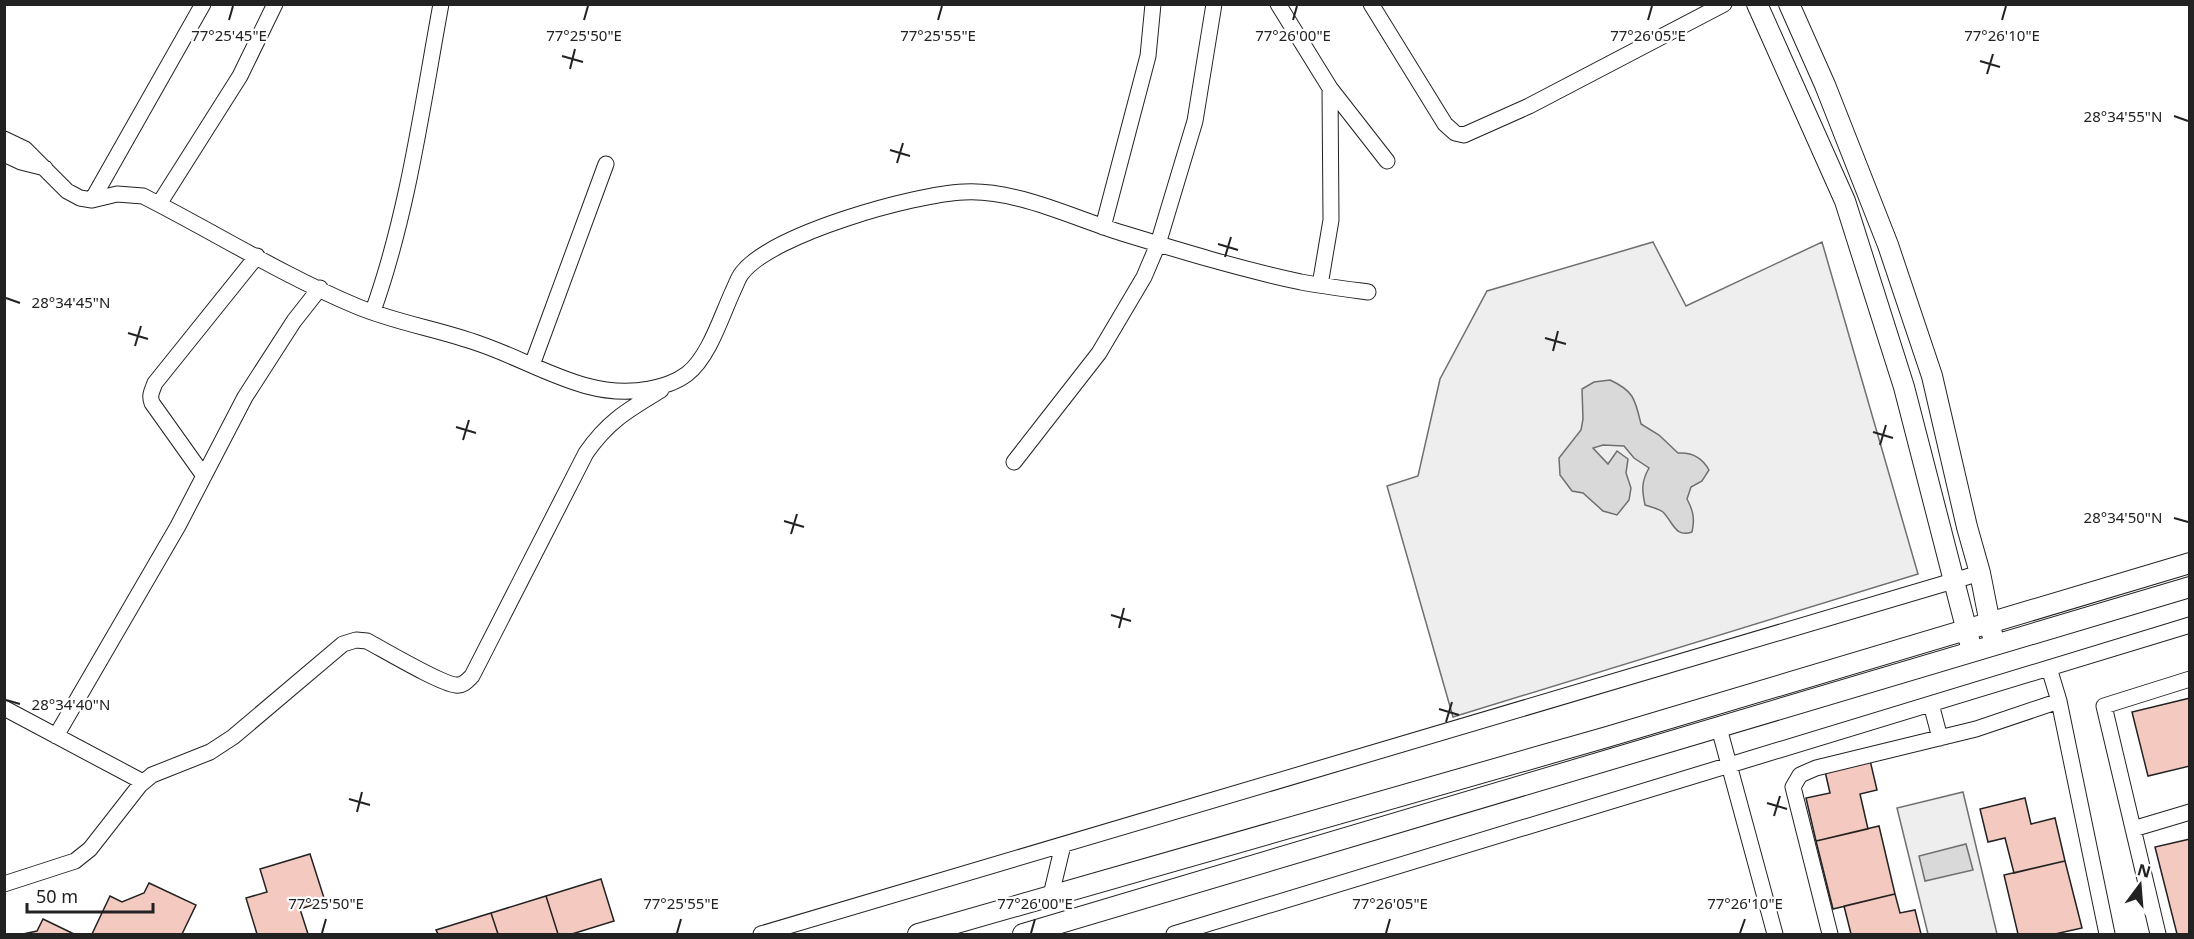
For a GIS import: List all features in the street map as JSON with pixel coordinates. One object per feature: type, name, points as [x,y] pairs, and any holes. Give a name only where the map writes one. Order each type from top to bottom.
[{"type":"street","points":[[92,200],[203,4]]},
{"type":"street","points":[[159,204],[240,76],[274,4]]},
{"type":"street","points":[[372,311],[391,251],[406,187],[441,4]]},
{"type":"street","points":[[1103,227],[1148,56],[1153,4]]},
{"type":"street","points":[[1014,462],[1099,353],[1144,277],[1158,244],[1195,121],[1214,4]]},
{"type":"street","points":[[1278,4],[1330,88],[1387,161]]},
{"type":"street","points":[[1371,4],[1445,124],[1455,133],[1464,135],[1529,106],[1724,4]]},
{"type":"street","points":[[1757,4],[1845,201],[1904,387],[1972,651]]},
{"type":"street","points":[[1788,4],[1825,85],[1888,245],[1932,376],[1980,573],[1995,645]]},
{"type":"street","points":[[1320,285],[1331,220],[1330,88]]},
{"type":"street","points":[[4,139],[25,149],[67,191],[80,198],[92,200],[117,194],[143,196],[320,288],[372,311],[479,343],[584,387],[617,392],[670,384]]},
{"type":"street","points":[[4,154],[21,162],[45,168]]},
{"type":"street","points":[[532,365],[606,164]]},
{"type":"street","points":[[4,885],[75,861],[90,849],[143,782],[210,752],[233,737],[344,644],[356,640],[367,641],[442,681],[457,686],[465,683],[472,676],[586,453],[600,433],[615,419],[688,373],[702,358],[741,274],[758,257],[785,241],[869,211],[966,191],[1029,202],[1222,263],[1320,285],[1368,292]]},
{"type":"street","points":[[204,476],[152,403],[151,392],[155,383],[257,256]]},
{"type":"street","points":[[56,736],[178,526],[245,397],[294,321],[320,288]]},
{"type":"street","points":[[918,934],[1596,740],[2190,563]]},
{"type":"street","points":[[761,934],[1060,855],[1980,573]]},
{"type":"street","points":[[1023,934],[2190,587]]},
{"type":"street","points":[[1174,934],[2190,625]]},
{"type":"street","points":[[2049,668],[2059,701],[2107,934]]},
{"type":"street","points":[[2158,934],[2104,706],[2190,680]]},
{"type":"street","points":[[1830,934],[1793,787],[1800,775],[1816,768],[1977,729],[2059,701]]},
{"type":"street","points":[[1931,704],[1940,738]]},
{"type":"street","points":[[4,708],[143,782]]},
{"type":"street","points":[[1719,728],[1731,764],[1775,934]]},
{"type":"street","points":[[2133,829],[2190,812]]},
{"type":"street","points":[[1051,895],[1060,855]]},
{"type":"shaded area","points":[[1653,242],[1686,306],[1822,242],[1918,574],[1453,717],[1387,486],[1418,476],[1440,379],[1487,291]]},
{"type":"shaded area","points":[[1610,380],[1629,392],[1637,408],[1641,424],[1659,435],[1678,453],[1688,453],[1700,459],[1709,470],[1702,481],[1691,487],[1687,499],[1693,515],[1692,532],[1678,531],[1663,512],[1645,505],[1643,487],[1649,468],[1634,458],[1624,446],[1603,445],[1593,448],[1608,464],[1617,451],[1628,459],[1626,473],[1631,488],[1629,500],[1617,515],[1603,511],[1583,493],[1572,491],[1560,475],[1559,458],[1581,430],[1582,389],[1594,382]]},
{"type":"shaded area","points":[[1963,792],[1997,934],[1928,934],[1897,808]]},
{"type":"shaded area","points":[[1966,844],[1973,870],[1925,881],[1919,856]]},
{"type":"building","points":[[2190,698],[2190,766],[2148,776],[2132,712]]},
{"type":"building","points":[[1869,756],[1877,790],[1860,794],[1868,829],[1816,841],[1806,798],[1830,793],[1824,767]]},
{"type":"building","points":[[2025,798],[2031,824],[2055,818],[2065,861],[2014,873],[2005,838],[1988,842],[1980,809]]},
{"type":"building","points":[[1879,826],[1895,894],[1833,909],[1816,841]]},
{"type":"building","points":[[2190,839],[2190,934],[2177,934],[2155,847]]},
{"type":"building","points":[[310,854],[325,901],[300,909],[308,934],[257,934],[246,898],[267,892],[260,869]]},
{"type":"building","points":[[2065,861],[2082,928],[2055,934],[2018,934],[2004,875]]},
{"type":"building","points":[[601,879],[614,921],[572,934],[558,934],[546,896]]},
{"type":"building","points":[[149,883],[196,905],[182,934],[92,934],[110,896],[122,902],[144,893]]},
{"type":"building","points":[[1895,894],[1900,913],[1915,910],[1921,934],[1851,934],[1844,906]]},
{"type":"building","points":[[546,896],[558,934],[498,934],[491,913]]},
{"type":"building","points":[[491,913],[498,934],[438,934],[436,930]]},
{"type":"building","points":[[43,919],[74,934],[23,934],[37,931]]}]
